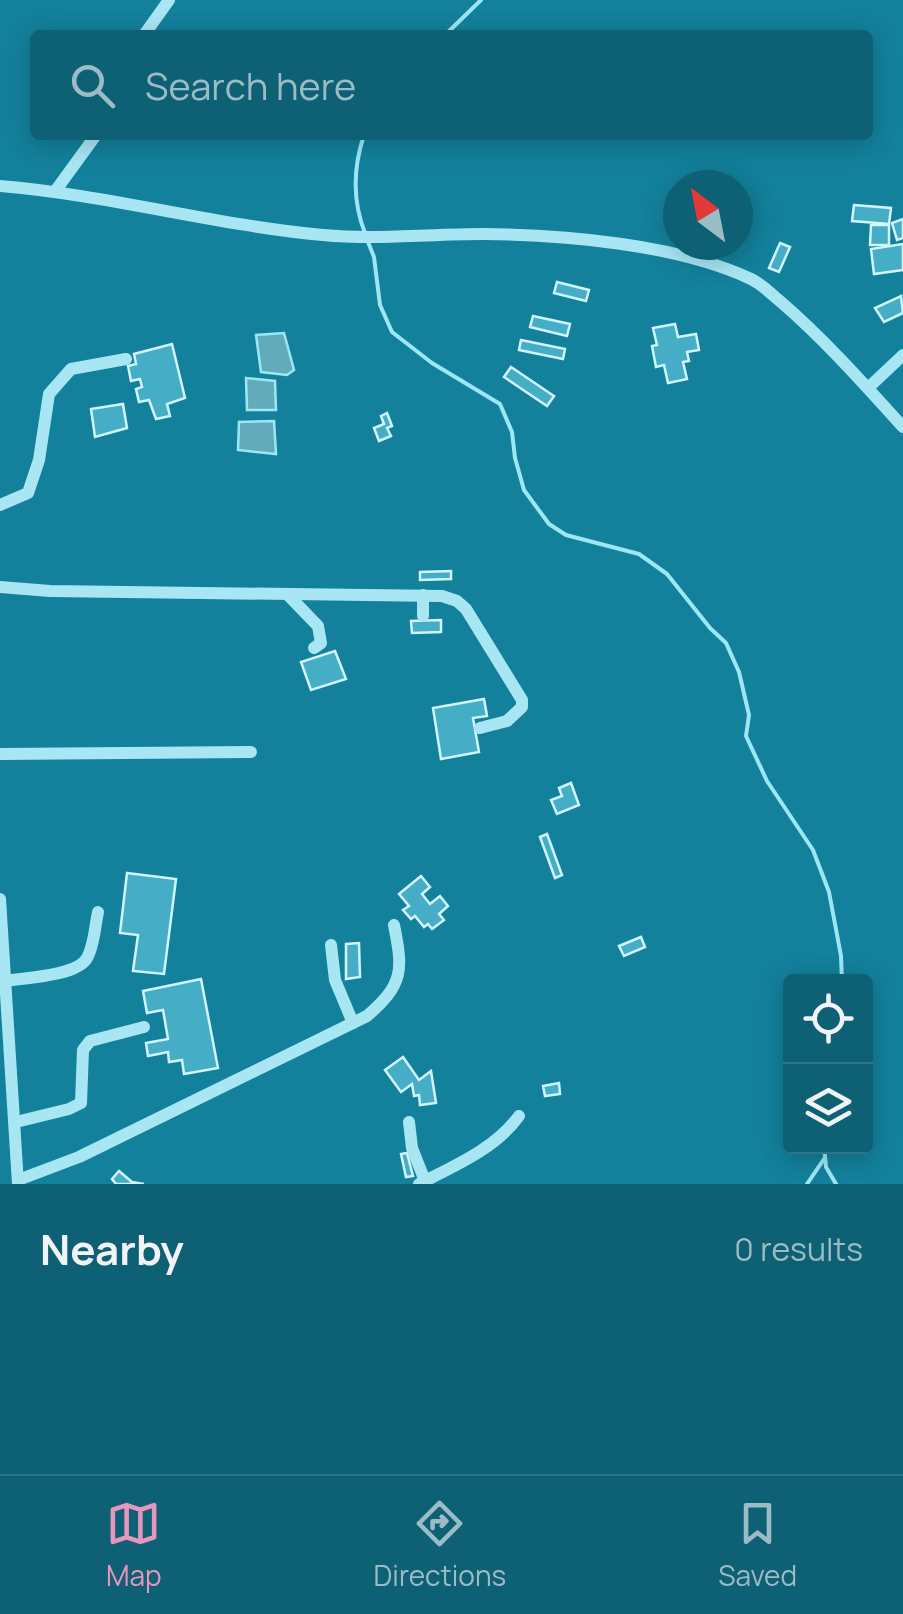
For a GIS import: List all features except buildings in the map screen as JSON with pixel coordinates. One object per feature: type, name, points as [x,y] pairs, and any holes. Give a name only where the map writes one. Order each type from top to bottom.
[{"type":"street","points":[[148,30],[169,0]]},
{"type":"street","points":[[56,190],[92,140]]},
{"type":"street","points":[[0,186],[56,190],[233,223],[354,236],[484,234],[571,240],[699,258],[756,281],[796,315],[903,427]]},
{"type":"street","points":[[868,388],[903,355]]},
{"type":"street","points":[[0,504],[28,493],[39,460],[49,394],[71,369],[126,359]]},
{"type":"street","points":[[0,587],[442,596],[466,609],[522,700],[522,707],[507,720],[480,728]]},
{"type":"street","points":[[288,594],[318,626],[321,643],[314,648]]},
{"type":"street","points":[[422,616],[423,596]]},
{"type":"street","points":[[0,754],[252,752]]},
{"type":"street","points":[[0,899],[18,1182],[79,1157],[367,1016],[388,999],[402,966],[394,925]]},
{"type":"street","points":[[5,981],[45,976],[84,963],[98,912]]},
{"type":"street","points":[[331,945],[335,980],[353,1023]]},
{"type":"street","points":[[16,1122],[69,1110],[81,1102],[84,1050],[90,1041],[144,1027]]},
{"type":"street","points":[[410,1122],[412,1148],[422,1182],[481,1151],[509,1130],[519,1116]]},
{"type":"water","points":[[284,333],[294,370],[287,375],[261,372],[256,335]]},
{"type":"water","points":[[246,378],[275,381],[276,410],[247,410]]},
{"type":"water","points":[[274,421],[276,454],[238,450],[239,422]]},
{"type":"waterway","points":[[450,30],[481,0]]},
{"type":"waterway","points":[[363,140],[356,184],[365,233]]},
{"type":"waterway","points":[[368,242],[374,257],[380,305],[392,332],[432,363],[500,404],[512,432],[524,490],[549,524],[566,535],[639,554],[667,574],[726,643],[739,672],[749,715],[746,736],[767,781],[813,850],[829,892],[842,974]]},
{"type":"waterway","points":[[825,1154],[826,1167],[836,1184]]},
{"type":"waterway","points":[[807,1184],[824,1159]]}]
